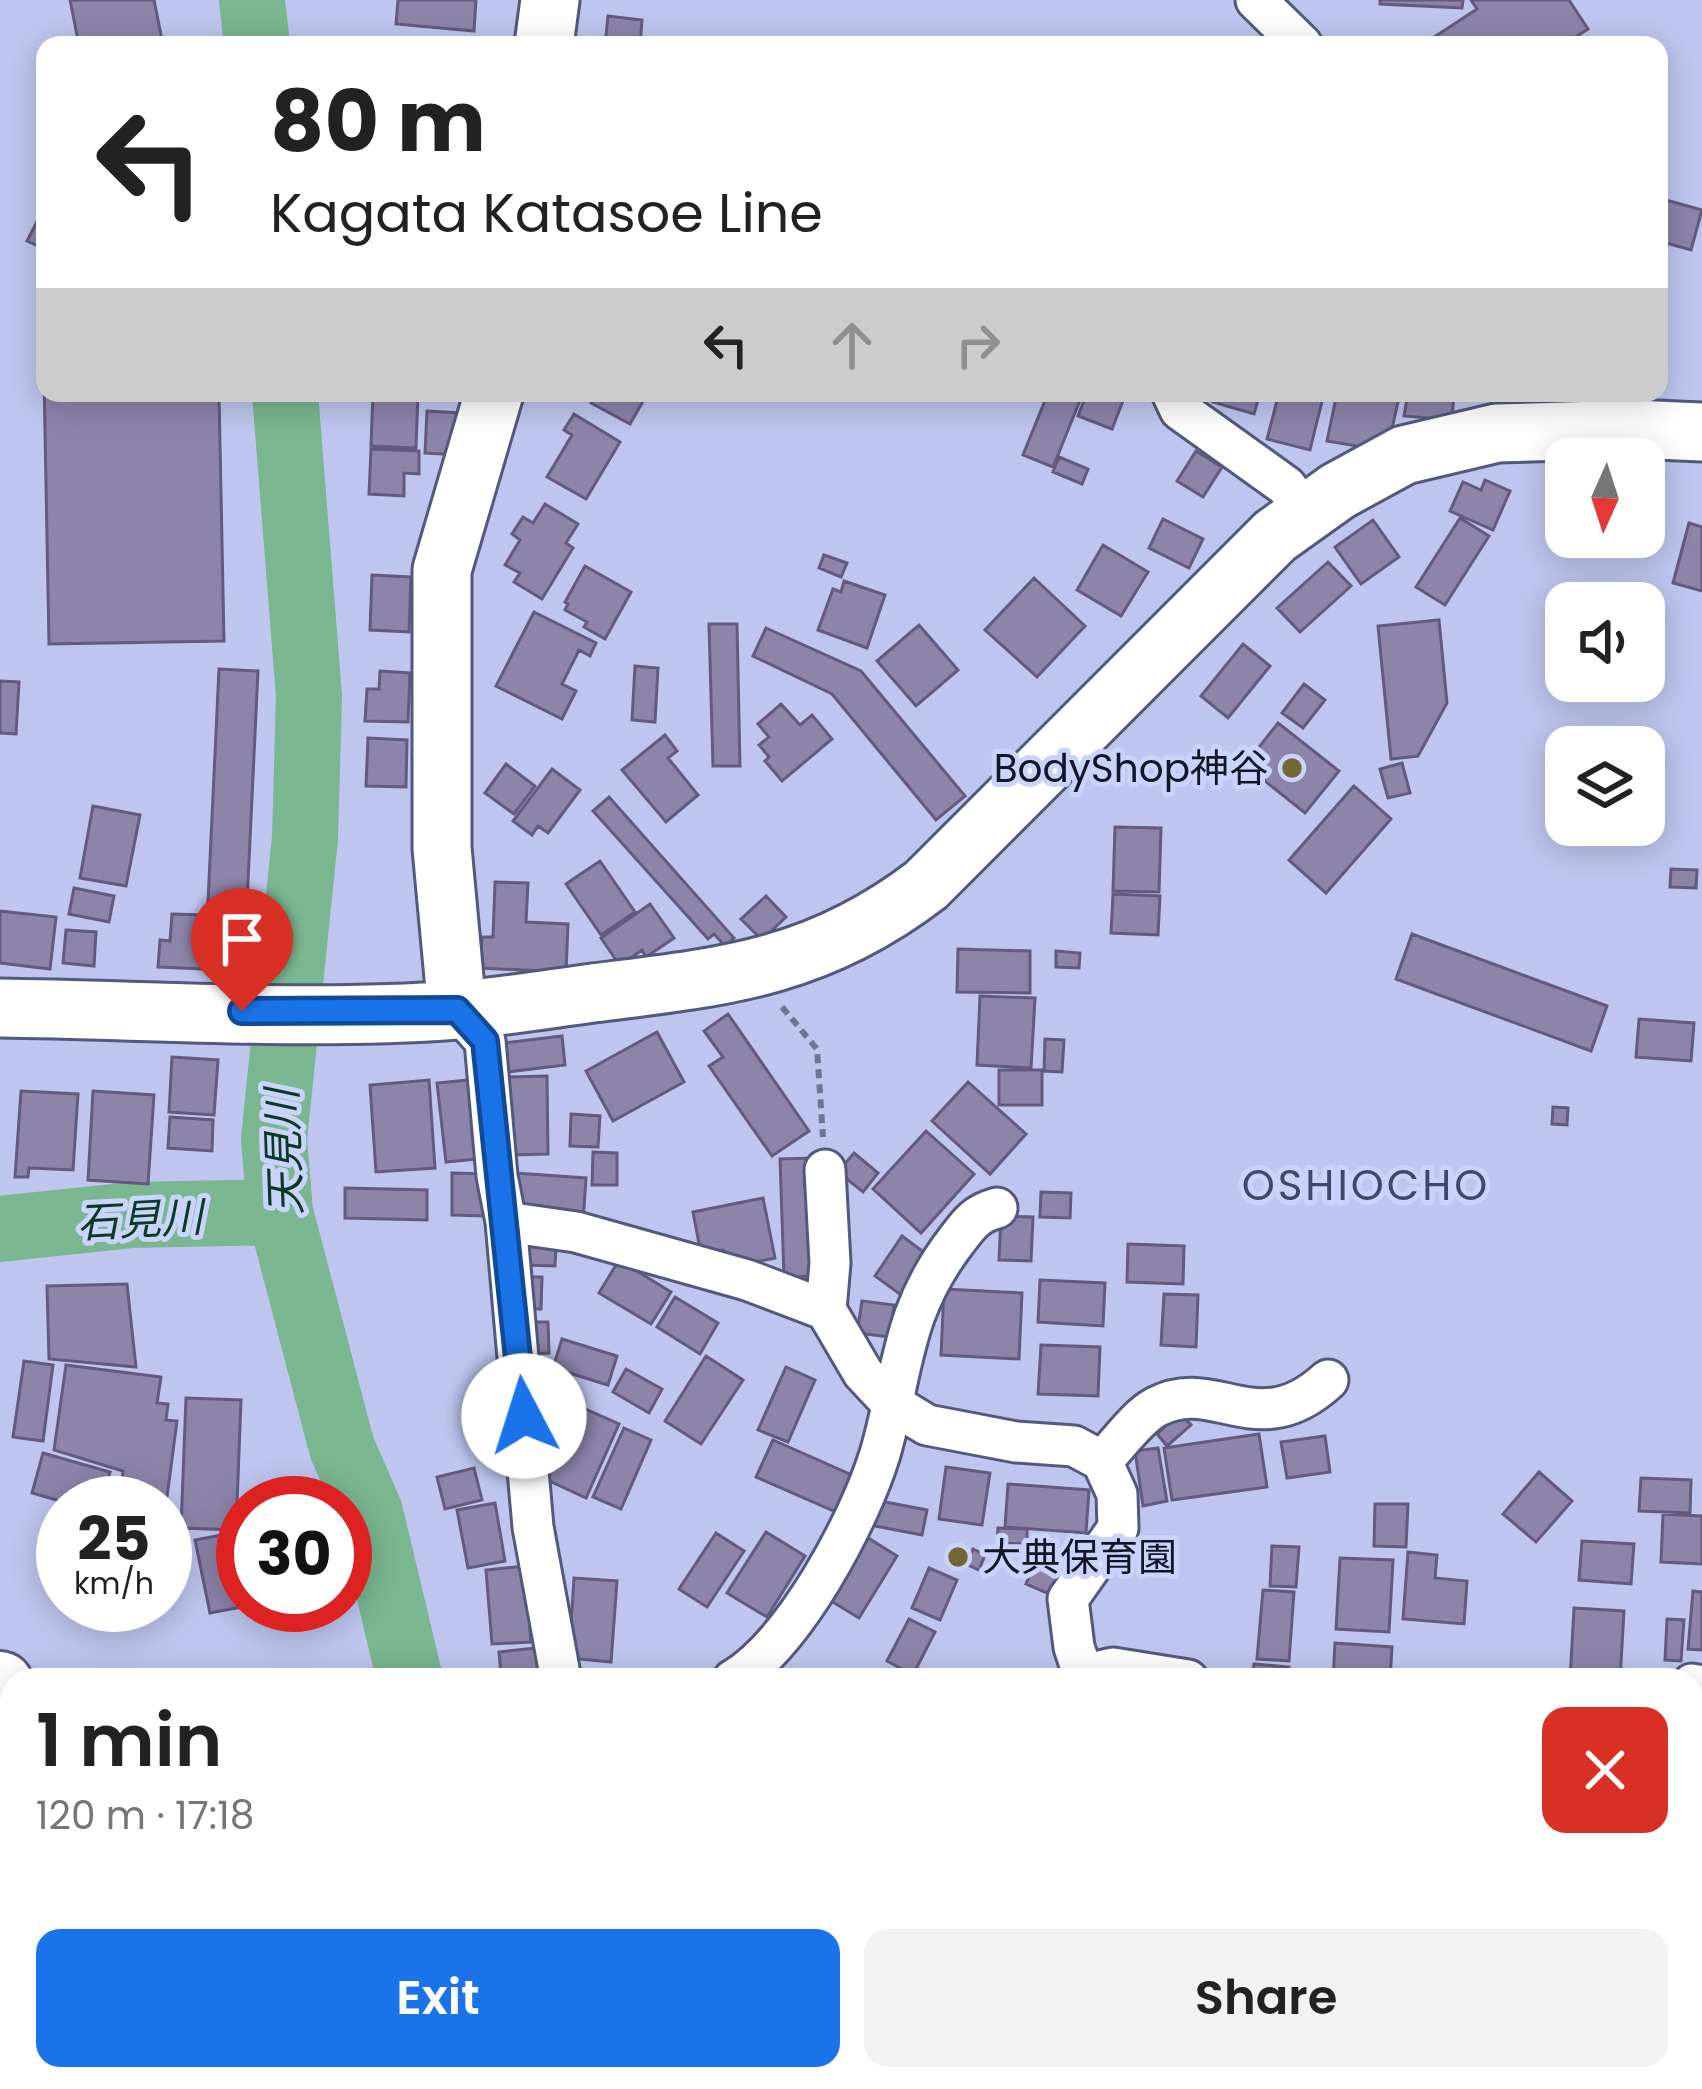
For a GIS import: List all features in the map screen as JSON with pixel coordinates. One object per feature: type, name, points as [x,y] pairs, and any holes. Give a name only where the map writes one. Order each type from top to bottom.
[{"type":"street","points":[[545,36],[550,0]]},
{"type":"street","points":[[1256,0],[1293,36]]},
{"type":"street","points":[[491,402],[442,570],[442,848],[457,1010],[485,1041],[533,1527],[559,1668]]},
{"type":"street","points":[[1176,402],[1180,410],[1286,486],[1307,514]]},
{"type":"street","points":[[0,1008],[334,1014],[457,1010],[754,970],[808,953],[880,920],[926,885],[1275,536],[1404,454],[1509,413],[1633,429],[1702,432]]},
{"type":"street","points":[[826,1170],[830,1263],[826,1310],[863,1373],[891,1403],[927,1425],[1016,1442],[1074,1446],[1102,1461],[1117,1494],[1118,1528],[1068,1600],[1081,1668]]},
{"type":"street","points":[[748,1668],[773,1649],[837,1551],[879,1455],[904,1339],[934,1270],[978,1213],[997,1208]]},
{"type":"street","points":[[506,1222],[576,1232],[747,1280],[826,1310]]},
{"type":"street","points":[[1102,1461],[1156,1407],[1193,1398],[1266,1412],[1312,1395],[1328,1380]]},
{"type":"path","points":[[754,970],[817,1049],[826,1170]]},
{"type":"building","points":[[70,0],[154,0],[161,36],[77,36]]},
{"type":"building","points":[[398,0],[476,0],[474,31],[396,24]]},
{"type":"building","points":[[1380,0],[1463,0],[1462,8],[1380,4]]},
{"type":"building","points":[[1471,0],[1569,0],[1588,29],[1577,36],[1436,36],[1477,9]]},
{"type":"building","points":[[608,16],[642,20],[641,36],[606,36]]},
{"type":"building","points":[[1668,201],[1702,210],[1691,250],[1668,244]]},
{"type":"building","points":[[36,224],[36,245],[27,241]]},
{"type":"building","points":[[44,402],[219,402],[224,641],[49,644]]},
{"type":"building","points":[[373,402],[418,402],[416,448],[371,446]]},
{"type":"building","points":[[592,402],[643,402],[630,424]]},
{"type":"building","points":[[1044,402],[1079,402],[1053,467],[1023,455]]},
{"type":"building","points":[[1083,402],[1122,402],[1112,429],[1078,416]]},
{"type":"building","points":[[1213,402],[1257,402],[1254,414]]},
{"type":"building","points":[[1277,402],[1322,402],[1310,450],[1267,439]]},
{"type":"building","points":[[1335,402],[1398,402],[1387,451],[1327,441]]},
{"type":"building","points":[[1406,402],[1453,402],[1452,420],[1404,416]]},
{"type":"building","points":[[427,411],[461,413],[460,455],[425,453]]},
{"type":"building","points":[[574,414],[620,442],[586,499],[547,477],[572,435],[564,430]]},
{"type":"building","points":[[371,449],[419,451],[419,474],[404,473],[404,496],[369,494]]},
{"type":"building","points":[[1196,451],[1222,467],[1203,497],[1177,481]]},
{"type":"building","points":[[1059,457],[1088,469],[1082,484],[1053,472]]},
{"type":"building","points":[[1485,480],[1510,491],[1493,530],[1450,511],[1463,482],[1481,490]]},
{"type":"building","points":[[545,504],[578,524],[566,543],[573,548],[542,599],[514,582],[520,573],[505,565],[520,540],[512,534],[523,517],[533,523]]},
{"type":"building","points":[[1460,518],[1489,536],[1445,605],[1416,587]]},
{"type":"building","points":[[1163,519],[1203,539],[1189,568],[1149,548]]},
{"type":"building","points":[[1373,520],[1399,557],[1361,584],[1335,547]]},
{"type":"building","points":[[1689,523],[1702,527],[1702,591],[1673,583]]},
{"type":"building","points":[[1103,545],[1148,572],[1121,616],[1077,590]]},
{"type":"building","points":[[824,555],[847,563],[841,577],[819,568]]},
{"type":"building","points":[[1328,562],[1351,586],[1300,632],[1277,608]]},
{"type":"building","points":[[585,566],[631,592],[605,639],[565,610]]},
{"type":"building","points":[[372,575],[411,577],[409,632],[370,630]]},
{"type":"building","points":[[1034,578],[1085,626],[1037,677],[985,630]]},
{"type":"building","points":[[844,581],[885,595],[867,648],[818,630],[833,589],[841,592]]},
{"type":"building","points":[[534,612],[596,643],[590,656],[579,650],[562,684],[576,691],[562,719],[496,686]]},
{"type":"building","points":[[1439,620],[1447,703],[1418,756],[1391,759],[1378,626]]},
{"type":"building","points":[[709,624],[737,624],[740,766],[713,766]]},
{"type":"building","points":[[919,625],[958,670],[916,706],[877,661]]},
{"type":"building","points":[[766,628],[861,671],[965,796],[936,820],[832,694],[753,656]]},
{"type":"building","points":[[1243,644],[1270,666],[1228,718],[1201,696]]},
{"type":"building","points":[[635,666],[658,668],[655,722],[632,720]]},
{"type":"building","points":[[219,669],[258,671],[246,924],[207,923]]},
{"type":"building","points":[[380,671],[410,673],[408,722],[365,721],[367,689],[379,689]]},
{"type":"building","points":[[0,681],[19,682],[16,734],[0,733]]},
{"type":"building","points":[[1304,684],[1325,700],[1303,728],[1282,713]]},
{"type":"building","points":[[781,704],[800,725],[812,715],[832,739],[782,781],[765,761],[769,757],[759,745],[769,737],[758,724]]},
{"type":"building","name":"BodyShop神谷","points":[[1278,723],[1339,771],[1305,813],[1245,765]]},
{"type":"building","points":[[665,735],[677,751],[668,758],[698,795],[666,822],[622,770]]},
{"type":"building","points":[[368,738],[407,740],[406,787],[366,786]]},
{"type":"building","points":[[1402,763],[1410,793],[1388,798],[1380,769]]},
{"type":"building","points":[[506,764],[535,786],[514,814],[485,793]]},
{"type":"building","points":[[552,769],[580,790],[548,833],[538,826],[532,835],[513,821]]},
{"type":"building","points":[[1354,786],[1391,819],[1326,893],[1289,860]]},
{"type":"building","points":[[609,797],[734,938],[725,946],[714,934],[708,939],[593,811]]},
{"type":"building","points":[[93,806],[140,815],[126,886],[80,878]]},
{"type":"building","points":[[1115,827],[1161,828],[1159,892],[1113,891]]},
{"type":"building","points":[[600,861],[635,912],[601,935],[566,884]]},
{"type":"building","points":[[1671,869],[1697,870],[1696,888],[1670,887]]},
{"type":"building","points":[[495,882],[528,883],[526,922],[568,924],[566,972],[480,968],[482,937],[493,937]]},
{"type":"building","points":[[74,888],[114,896],[109,922],[69,914]]},
{"type":"building","points":[[1113,894],[1160,896],[1158,935],[1111,933]]},
{"type":"building","points":[[766,896],[786,917],[762,940],[741,919]]},
{"type":"building","points":[[650,904],[674,938],[646,957],[642,950],[620,966],[601,938]]},
{"type":"building","points":[[0,911],[56,917],[50,969],[0,963]]},
{"type":"building","points":[[172,914],[205,915],[202,969],[158,967],[160,940],[170,941]]},
{"type":"building","points":[[66,930],[96,932],[94,966],[63,963]]},
{"type":"building","points":[[1412,934],[1607,1006],[1591,1051],[1396,979]]},
{"type":"building","points":[[215,937],[244,939],[242,972],[212,969]]},
{"type":"building","points":[[958,949],[1030,951],[1030,993],[957,992]]},
{"type":"building","points":[[1056,951],[1080,953],[1079,968],[1056,967]]},
{"type":"building","points":[[980,996],[1035,998],[1031,1068],[977,1065]]},
{"type":"building","points":[[728,1014],[809,1131],[772,1156],[709,1066],[723,1057],[704,1031]]},
{"type":"building","points":[[1639,1019],[1694,1023],[1691,1061],[1636,1057]]},
{"type":"building","points":[[657,1032],[684,1082],[613,1121],[586,1071]]},
{"type":"building","points":[[562,1036],[565,1065],[507,1072],[503,1043]]},
{"type":"building","points":[[1045,1039],[1064,1040],[1062,1072],[1044,1071]]},
{"type":"building","points":[[172,1057],[218,1060],[214,1115],[169,1112]]},
{"type":"building","points":[[999,1070],[1042,1070],[1042,1105],[999,1105]]},
{"type":"building","points":[[547,1076],[548,1154],[506,1155],[504,1077]]},
{"type":"building","points":[[429,1080],[435,1168],[376,1172],[370,1085]]},
{"type":"building","points":[[469,1080],[478,1159],[446,1162],[437,1083]]},
{"type":"building","points":[[968,1082],[1026,1134],[990,1174],[932,1121]]},
{"type":"building","points":[[21,1091],[78,1094],[73,1170],[29,1168],[28,1177],[15,1177]]},
{"type":"building","points":[[93,1091],[154,1095],[148,1184],[88,1180]]},
{"type":"building","points":[[1553,1107],[1568,1108],[1567,1125],[1552,1124]]},
{"type":"building","points":[[571,1114],[600,1116],[598,1147],[570,1146]]},
{"type":"building","points":[[170,1117],[213,1120],[212,1151],[168,1148]]},
{"type":"building","points":[[926,1131],[974,1174],[921,1233],[873,1189]]},
{"type":"building","points":[[593,1152],[617,1153],[617,1185],[592,1185]]},
{"type":"building","points":[[854,1153],[878,1173],[863,1192],[838,1172]]},
{"type":"building","points":[[816,1158],[820,1276],[784,1277],[780,1159]]},
{"type":"building","points":[[452,1173],[485,1174],[485,1216],[452,1215]]},
{"type":"building","points":[[515,1173],[586,1178],[583,1223],[511,1218]]},
{"type":"building","points":[[345,1188],[427,1190],[427,1220],[345,1218]]},
{"type":"building","points":[[1041,1192],[1071,1193],[1070,1218],[1040,1217]]},
{"type":"building","points":[[763,1198],[775,1258],[727,1268],[723,1250],[701,1254],[693,1212]]},
{"type":"building","points":[[1001,1216],[1033,1217],[1031,1261],[999,1260]]},
{"type":"building","points":[[902,1236],[929,1256],[901,1295],[875,1276]]},
{"type":"building","points":[[1128,1244],[1184,1246],[1183,1284],[1127,1282]]},
{"type":"building","points":[[527,1245],[556,1246],[555,1266],[526,1265]]},
{"type":"building","points":[[619,1260],[671,1292],[651,1324],[599,1293]]},
{"type":"building","points":[[530,1277],[542,1277],[541,1309],[530,1309]]},
{"type":"building","points":[[1040,1280],[1105,1283],[1103,1326],[1038,1322]]},
{"type":"building","points":[[127,1284],[136,1367],[49,1359],[47,1286]]},
{"type":"building","points":[[944,1289],[1022,1293],[1019,1359],[941,1355]]},
{"type":"building","points":[[1164,1294],[1198,1295],[1196,1347],[1161,1345]]},
{"type":"building","points":[[675,1297],[718,1323],[700,1354],[657,1327]]},
{"type":"building","points":[[862,1301],[894,1305],[890,1337],[857,1333]]},
{"type":"building","points":[[531,1322],[548,1322],[549,1353],[532,1354]]},
{"type":"building","points":[[562,1339],[617,1356],[608,1385],[553,1368]]},
{"type":"building","points":[[1041,1345],[1100,1347],[1098,1396],[1038,1394]]},
{"type":"building","points":[[706,1356],[743,1380],[701,1444],[665,1421]]},
{"type":"building","points":[[24,1361],[53,1365],[43,1441],[13,1437]]},
{"type":"building","points":[[66,1365],[161,1377],[157,1403],[168,1404],[166,1420],[177,1421],[170,1476],[122,1476],[123,1471],[54,1450]]},
{"type":"building","points":[[786,1367],[815,1380],[788,1442],[758,1430]]},
{"type":"building","points":[[626,1369],[662,1389],[649,1413],[613,1392]]},
{"type":"building","points":[[186,1398],[241,1400],[238,1476],[216,1476],[216,1529],[192,1528],[192,1476],[183,1476]]},
{"type":"building","points":[[572,1403],[619,1424],[586,1498],[539,1476]]},
{"type":"building","points":[[1180,1413],[1191,1425],[1167,1446],[1157,1434]]},
{"type":"building","points":[[624,1428],[651,1440],[621,1509],[593,1497]]},
{"type":"building","points":[[1259,1434],[1267,1487],[1172,1500],[1164,1448]]},
{"type":"building","points":[[1325,1436],[1330,1472],[1287,1478],[1281,1442]]},
{"type":"building","points":[[773,1440],[852,1475],[836,1512],[756,1477]]},
{"type":"building","points":[[1158,1448],[1167,1501],[1143,1506],[1135,1451]]},
{"type":"building","points":[[43,1453],[110,1472],[109,1476],[37,1476]]},
{"type":"building","points":[[946,1467],[990,1473],[982,1525],[939,1519]]},
{"type":"building","points":[[474,1468],[482,1500],[445,1509],[437,1477]]},
{"type":"building","points":[[1539,1472],[1572,1501],[1536,1542],[1503,1514]]},
{"type":"building","points":[[1641,1478],[1691,1480],[1690,1513],[1639,1511]]},
{"type":"building","points":[[1008,1484],[1089,1490],[1086,1533],[1005,1527]]},
{"type":"building","points":[[875,1500],[927,1510],[922,1535],[870,1525]]},
{"type":"building","points":[[495,1503],[505,1561],[468,1568],[457,1510]]},
{"type":"building","points":[[1375,1504],[1408,1504],[1406,1547],[1374,1546]]},
{"type":"building","points":[[1663,1514],[1702,1516],[1702,1564],[1661,1562]]},
{"type":"building","points":[[998,1528],[1027,1529],[1027,1544],[997,1543]]},
{"type":"building","points":[[857,1531],[897,1556],[859,1618],[818,1593]]},
{"type":"building","points":[[766,1532],[805,1556],[767,1617],[727,1593]]},
{"type":"building","points":[[716,1533],[744,1551],[707,1607],[679,1589]]},
{"type":"building","points":[[216,1536],[216,1612],[210,1613],[195,1540]]},
{"type":"building","points":[[1582,1541],[1634,1544],[1631,1584],[1579,1580]]},
{"type":"building","points":[[1272,1546],[1299,1547],[1296,1587],[1270,1586]]},
{"type":"building","points":[[1041,1547],[1073,1549],[1054,1596],[1026,1584]]},
{"type":"building","points":[[973,1549],[985,1555],[979,1570],[966,1564]]},
{"type":"building","points":[[1408,1552],[1437,1555],[1435,1578],[1467,1581],[1464,1624],[1403,1619]]},
{"type":"building","points":[[1340,1558],[1393,1560],[1389,1632],[1336,1629]]},
{"type":"building","points":[[525,1566],[531,1642],[492,1644],[486,1570]]},
{"type":"building","points":[[929,1568],[957,1580],[940,1620],[912,1608]]},
{"type":"building","points":[[574,1578],[617,1581],[611,1662],[569,1658]]},
{"type":"building","points":[[1263,1590],[1294,1592],[1289,1661],[1257,1659]]},
{"type":"building","points":[[1693,1591],[1702,1592],[1702,1650],[1688,1649]]},
{"type":"building","points":[[1574,1608],[1624,1611],[1621,1668],[1571,1668]]},
{"type":"building","points":[[909,1619],[935,1632],[917,1668],[900,1668],[887,1661]]},
{"type":"building","points":[[1667,1619],[1684,1620],[1681,1661],[1665,1660]]},
{"type":"building","points":[[1335,1643],[1392,1647],[1391,1668],[1334,1668]]},
{"type":"building","points":[[536,1648],[539,1668],[500,1668],[499,1652]]},
{"type":"waterway","name":"天見川","points":[[252,0],[256,36]]},
{"type":"waterway","name":"天見川","points":[[286,402],[309,696],[305,838],[274,1139],[280,1212],[342,1448],[370,1512],[407,1668]]},
{"type":"waterway","name":"石見川","points":[[0,1229],[132,1215],[280,1212]]},
{"type":"place","name":"BodyShop神谷","points":[[1292,768]]},
{"type":"place","name":"大典保育園","points":[[958,1557]]},
{"type":"district","name":"OSHIOCHO","points":[[1366,1185]]},
{"type":"route","points":[[242,1011],[457,1010],[485,1041],[524,1416]]}]
